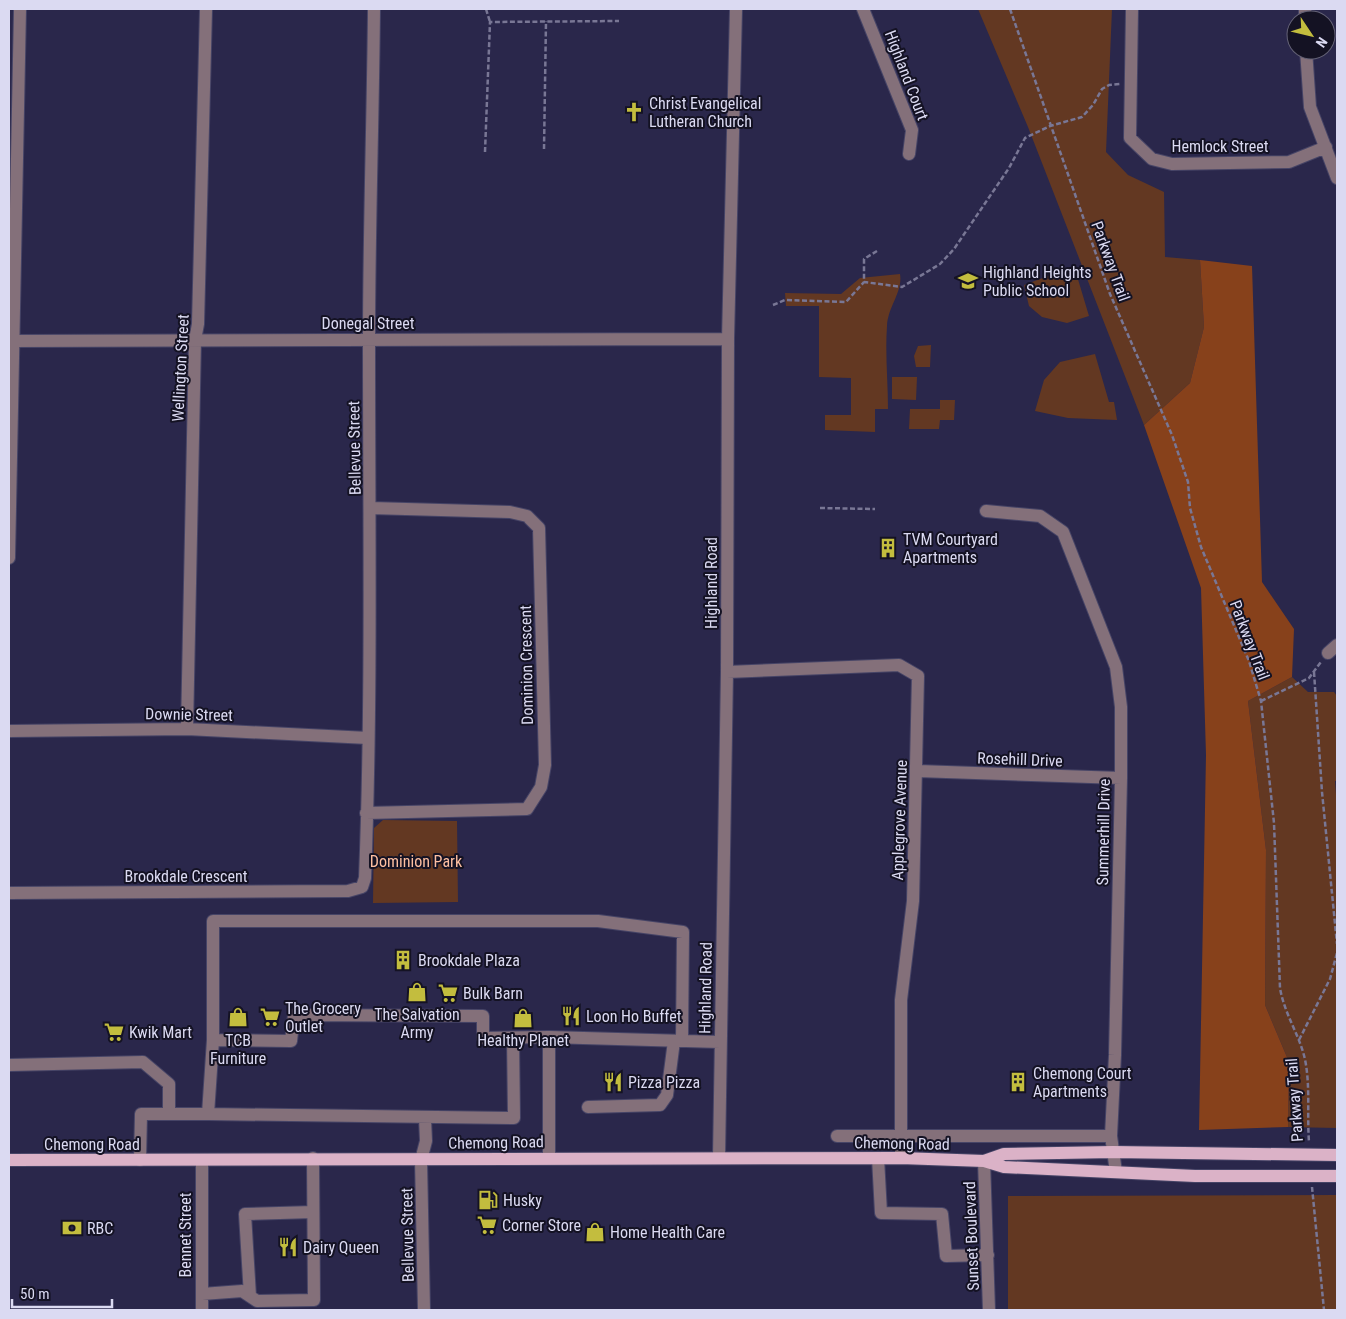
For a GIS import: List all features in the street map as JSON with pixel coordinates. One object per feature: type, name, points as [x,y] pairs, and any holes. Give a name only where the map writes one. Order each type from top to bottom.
[{"type":"main road","name":"Chemong Road","points":[[984,1161],[1004,1154],[1113,1152],[1337,1155]]},
{"type":"main road","name":"Chemong Road","points":[[9,1160],[901,1158],[984,1161],[1004,1168],[1195,1176],[1337,1176]]},
{"type":"street","points":[[9,558],[13,87],[20,9]]},
{"type":"street","name":"Wellington Street","points":[[187,729],[195,340],[198,324],[206,9]]},
{"type":"street","name":"Bellevue Street","points":[[362,887],[366,878],[368,738],[371,508],[369,339],[374,9]]},
{"type":"street","name":"Highland Road","points":[[719,1157],[727,672],[728,339],[736,9]]},
{"type":"street","name":"Highland Court","points":[[863,9],[912,130],[909,154]]},
{"type":"street","name":"Hemlock Street","points":[[1132,9],[1130,138],[1152,159],[1172,164],[1289,162],[1326,147]]},
{"type":"street","points":[[1307,60],[1310,107],[1337,178]]},
{"type":"street","name":"Donegal Street","points":[[11,342],[369,339],[728,339]]},
{"type":"street","name":"Dominion Crescent","points":[[366,814],[527,809],[541,787],[545,765],[539,528],[527,516],[510,512],[371,508]]},
{"type":"street","name":"Summerhill Drive","points":[[986,511],[1040,516],[1063,532],[1116,667],[1121,707],[1115,1056],[1111,1136],[1116,1172]]},
{"type":"street","name":"Applegrove Avenue","points":[[727,672],[899,665],[918,676],[918,771],[913,901],[901,1000],[901,1158]]},
{"type":"street","name":"Downie Street","points":[[9,731],[187,729],[368,738]]},
{"type":"street","name":"Rosehill Drive","points":[[918,771],[1121,778]]},
{"type":"street","name":"Brookdale Crescent","points":[[9,893],[348,891],[362,887]]},
{"type":"street","points":[[208,1114],[213,1040],[213,921],[598,921],[683,932],[678,1041],[667,1095],[660,1105],[588,1107]]},
{"type":"street","points":[[213,1040],[291,1041],[294,1015],[367,1014],[483,1016],[482,1038],[720,1042]]},
{"type":"street","points":[[140,1160],[141,1114],[426,1119],[514,1118],[513,1038]]},
{"type":"street","points":[[549,1038],[549,1158]]},
{"type":"street","points":[[9,1065],[143,1062],[169,1084],[169,1114]]},
{"type":"street","name":"Bellevue Street","points":[[424,1310],[421,1160],[426,1142],[426,1119]]},
{"type":"street","points":[[837,1136],[1111,1136]]},
{"type":"street","points":[[202,1294],[242,1290],[257,1301],[314,1300],[313,1158]]},
{"type":"street","points":[[878,1158],[881,1213],[942,1214],[946,1256],[988,1255]]},
{"type":"street","name":"Bennet Street","points":[[202,1160],[202,1310]]},
{"type":"street","name":"Sunset Boulevard","points":[[984,1161],[989,1310]]},
{"type":"street","points":[[250,1296],[245,1214],[313,1212]]},
{"type":"path","points":[[485,152],[490,22],[486,9]]},
{"type":"path","name":"Parkway Trail","points":[[1010,9],[1110,294],[1172,435],[1188,482],[1190,508],[1200,547],[1249,661],[1261,701],[1274,823],[1280,988],[1283,1007],[1299,1040],[1306,1064],[1310,1154]]},
{"type":"path","points":[[544,149],[546,21]]},
{"type":"path","points":[[490,22],[619,21]]},
{"type":"path","points":[[864,282],[902,287],[940,264],[960,241],[1009,168],[1025,138],[1050,126],[1082,117],[1093,105],[1102,89],[1109,84],[1131,83]]},
{"type":"path","points":[[773,305],[786,300],[846,302],[864,282],[864,259],[877,251]]},
{"type":"path","points":[[820,508],[875,509]]},
{"type":"path","points":[[1261,701],[1309,678],[1333,649]]},
{"type":"path","points":[[1314,672],[1322,792],[1337,944]]},
{"type":"path","points":[[1299,1040],[1330,979],[1337,953]]},
{"type":"path","points":[[1310,1175],[1324,1310]]},
{"type":"green space","points":[[978,9],[1112,9],[1106,152],[1128,175],[1164,192],[1165,257],[1200,260],[1204,327],[1190,383],[1144,425],[1028,127]]},
{"type":"green space","points":[[1072,267],[1077,276],[1089,316],[1067,323],[1042,317],[1029,306],[1024,285]]},
{"type":"green space","points":[[900,274],[899,287],[887,326],[888,409],[875,409],[875,432],[825,430],[825,415],[851,415],[851,378],[819,377],[819,306],[786,306],[785,293],[841,294],[860,278]]},
{"type":"green space","points":[[931,345],[930,367],[916,367],[914,356],[918,346]]},
{"type":"green space","points":[[1095,354],[1109,402],[1114,402],[1117,420],[1068,418],[1035,411],[1044,380],[1060,362]]},
{"type":"green space","points":[[892,377],[917,377],[916,400],[892,399]]},
{"type":"green space","points":[[940,400],[955,400],[954,420],[940,420],[939,429],[909,429],[910,409],[940,409]]},
{"type":"green space","points":[[1292,677],[1308,692],[1334,692],[1337,696],[1337,781],[1335,781],[1337,808],[1337,1128],[1288,1127],[1289,1062],[1265,1005],[1266,850],[1248,701]]},
{"type":"green space","name":"Dominion Park","points":[[383,820],[457,821],[458,902],[373,903],[374,828]]},
{"type":"green space","points":[[1337,1195],[1337,1310],[1008,1310],[1008,1196]]},
{"type":"shaded area","points":[[1200,260],[1252,266],[1262,582],[1294,629],[1292,677],[1248,701],[1266,850],[1265,1005],[1289,1062],[1288,1127],[1199,1130],[1206,755],[1201,588],[1144,425],[1190,383],[1204,327]]},
{"type":"place","name":"Christ Evangelical Lutheran Church","points":[[634,112]]},
{"type":"place","name":"Highland Heights Public School","points":[[968,281]]},
{"type":"place","name":"TVM Courtyard Apartments","points":[[888,548]]},
{"type":"place","name":"Brookdale Plaza","points":[[403,960]]},
{"type":"place","name":"The Salvation Army","points":[[417,992]]},
{"type":"place","name":"Bulk Barn","points":[[448,993]]},
{"type":"place","name":"Loon Ho Buffet","points":[[571,1016]]},
{"type":"place","name":"TCB Furniture","points":[[238,1017]]},
{"type":"place","name":"The Grocery Outlet","points":[[270,1017]]},
{"type":"place","name":"Healthy Planet","points":[[523,1018]]},
{"type":"place","name":"Kwik Mart","points":[[114,1032]]},
{"type":"place","name":"Pizza Pizza","points":[[613,1082]]},
{"type":"place","name":"Chemong Court Apartments","points":[[1018,1082]]},
{"type":"place","name":"Husky","points":[[488,1200]]},
{"type":"place","name":"Corner Store","points":[[487,1225]]},
{"type":"place","name":"RBC","points":[[72,1228]]},
{"type":"place","name":"Home Health Care","points":[[595,1232]]},
{"type":"place","name":"Dairy Queen","points":[[288,1247]]}]
